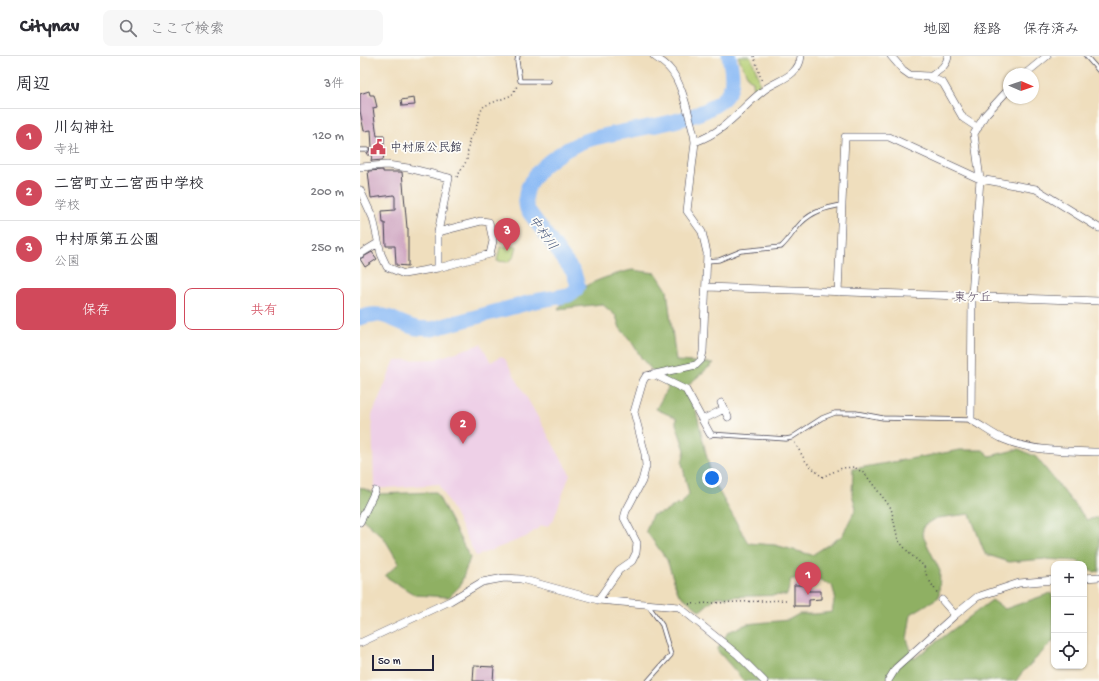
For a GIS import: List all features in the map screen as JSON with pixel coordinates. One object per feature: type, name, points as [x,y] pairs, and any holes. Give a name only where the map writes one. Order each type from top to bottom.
[{"type":"street","points":[[598,600],[618,570],[632,561],[636,553],[637,543],[624,518],[645,473],[645,454],[634,412],[643,381],[646,376],[696,365],[701,360],[703,352],[707,288],[707,253],[702,232],[687,211],[694,138],[685,105],[674,74],[654,56]]},
{"type":"street","points":[[694,138],[706,138],[726,126],[765,90],[785,80],[794,72],[801,56]]},
{"type":"street","points":[[891,56],[903,70],[910,75],[930,77],[943,83],[963,118],[978,128]]},
{"type":"street","points":[[930,77],[943,68],[948,56]]},
{"type":"street","points":[[1032,68],[1047,56]]},
{"type":"street","points":[[1003,96],[985,115],[974,134],[980,179],[972,296],[971,420],[1004,439],[1057,451],[1099,452]]},
{"type":"street","points":[[838,292],[845,137],[890,137],[980,179],[1036,189],[1099,228]]},
{"type":"street","points":[[360,167],[387,165],[408,168],[449,178],[438,232],[438,268]]},
{"type":"street","points":[[360,190],[373,218],[378,243],[387,267],[404,274],[438,268],[490,254],[493,241],[489,222],[480,221],[438,232]]},
{"type":"street","points":[[360,254],[378,243]]},
{"type":"street","points":[[707,288],[1099,301]]},
{"type":"street","points":[[653,374],[686,390],[710,434]]},
{"type":"street","points":[[702,420],[722,406],[728,417]]},
{"type":"street","points":[[360,522],[375,490]]},
{"type":"street","points":[[1087,578],[1099,577]]},
{"type":"street","points":[[360,643],[450,601],[482,582],[504,578],[540,584],[598,600],[673,605],[683,609],[737,654],[764,681]]},
{"type":"street","points":[[888,681],[896,668],[954,615],[977,597],[1019,583],[1051,580]]},
{"type":"street","points":[[942,600],[954,615]]},
{"type":"lane","points":[[518,56],[517,61],[520,81],[550,81]]},
{"type":"lane","points":[[1086,56],[1099,71]]},
{"type":"lane","points":[[360,150],[368,150]]},
{"type":"lane","points":[[707,261],[719,260],[741,251],[781,247],[802,222],[812,215],[820,210],[842,205]]},
{"type":"lane","points":[[710,434],[783,439],[791,438],[822,418],[835,413],[856,413],[883,418],[971,420]]},
{"type":"lane","points":[[647,603],[662,625],[671,655],[648,681]]},
{"type":"path","points":[[754,56],[765,90]]},
{"type":"path","points":[[449,178],[458,176],[467,160],[469,140],[475,132],[484,106],[512,95],[520,81]]},
{"type":"path","points":[[791,438],[806,462],[822,477],[842,468],[854,467],[865,474],[891,508],[898,540],[909,553],[924,566],[927,577],[942,600]]},
{"type":"path","points":[[688,604],[787,600]]},
{"type":"shaded area","points":[[481,344],[491,362],[501,356],[505,359],[570,474],[553,521],[547,526],[541,526],[526,537],[476,556],[439,484],[374,489],[372,415],[395,360],[435,359]]},
{"type":"green space","points":[[738,56],[750,56],[754,64],[758,78],[759,91],[754,94],[753,81],[749,79]]},
{"type":"green space","points":[[517,246],[514,257],[508,262],[497,261],[500,247]]},
{"type":"green space","points":[[632,270],[656,273],[667,290],[676,361],[714,363],[688,385],[697,415],[712,479],[748,543],[775,545],[812,555],[842,536],[856,508],[852,494],[853,469],[960,450],[983,450],[990,456],[1019,449],[1036,457],[1087,520],[1099,517],[1099,571],[1094,572],[1087,567],[1087,561],[1045,559],[1009,562],[985,554],[970,514],[937,518],[924,525],[922,534],[940,571],[939,597],[911,614],[907,639],[914,659],[992,600],[1005,609],[1051,593],[1051,643],[1016,681],[744,681],[717,650],[728,632],[747,624],[788,620],[799,614],[832,612],[835,596],[832,585],[818,580],[791,579],[787,595],[716,597],[700,611],[678,593],[667,560],[646,531],[652,515],[665,512],[678,503],[680,506],[689,494],[682,463],[685,450],[676,424],[676,418],[656,409],[668,388],[642,359],[631,341],[620,328],[616,316],[602,304],[558,309],[583,288],[611,276]]},
{"type":"green space","points":[[360,487],[376,494],[436,492],[470,558],[460,586],[449,597],[415,595],[385,576],[399,563],[384,538],[360,517]]},
{"type":"building","points":[[369,91],[370,95],[374,95],[377,107],[373,108],[377,136],[384,136],[385,149],[383,160],[371,161],[372,155],[367,155],[370,148],[372,148],[371,130],[364,131],[360,111],[360,94]]},
{"type":"building","points":[[414,98],[415,105],[402,106],[401,100]]},
{"type":"building","points":[[383,170],[383,172],[402,172],[408,228],[408,266],[396,265],[395,246],[386,246],[385,223],[383,223],[382,211],[395,210],[394,195],[371,198],[368,171]]},
{"type":"building","points":[[372,252],[377,259],[365,267],[360,259]]},
{"type":"building","points":[[794,585],[808,585],[808,591],[821,591],[821,599],[809,600],[809,606],[794,606]]},
{"type":"building","points":[[474,666],[494,667],[493,681],[473,681]]},
{"type":"waterway","name":"中村川","points":[[360,318],[368,315],[382,315],[416,328],[432,329],[535,301],[569,295],[576,290],[578,286],[574,273],[527,209],[526,194],[534,177],[541,168],[552,159],[582,142],[598,137],[664,124],[686,118],[721,101],[730,89],[732,81],[729,56]]},
{"type":"place","name":"中村原公民館","points":[[378,147]]},
{"type":"place","name":"中村原第五公園","points":[[507,251]]},
{"type":"place","name":"二宮町立二宮西中学校","points":[[463,444]]},
{"type":"place","name":"川勾神社","points":[[808,595]]},
{"type":"district","name":"東ケ丘","points":[[973,296]]}]
